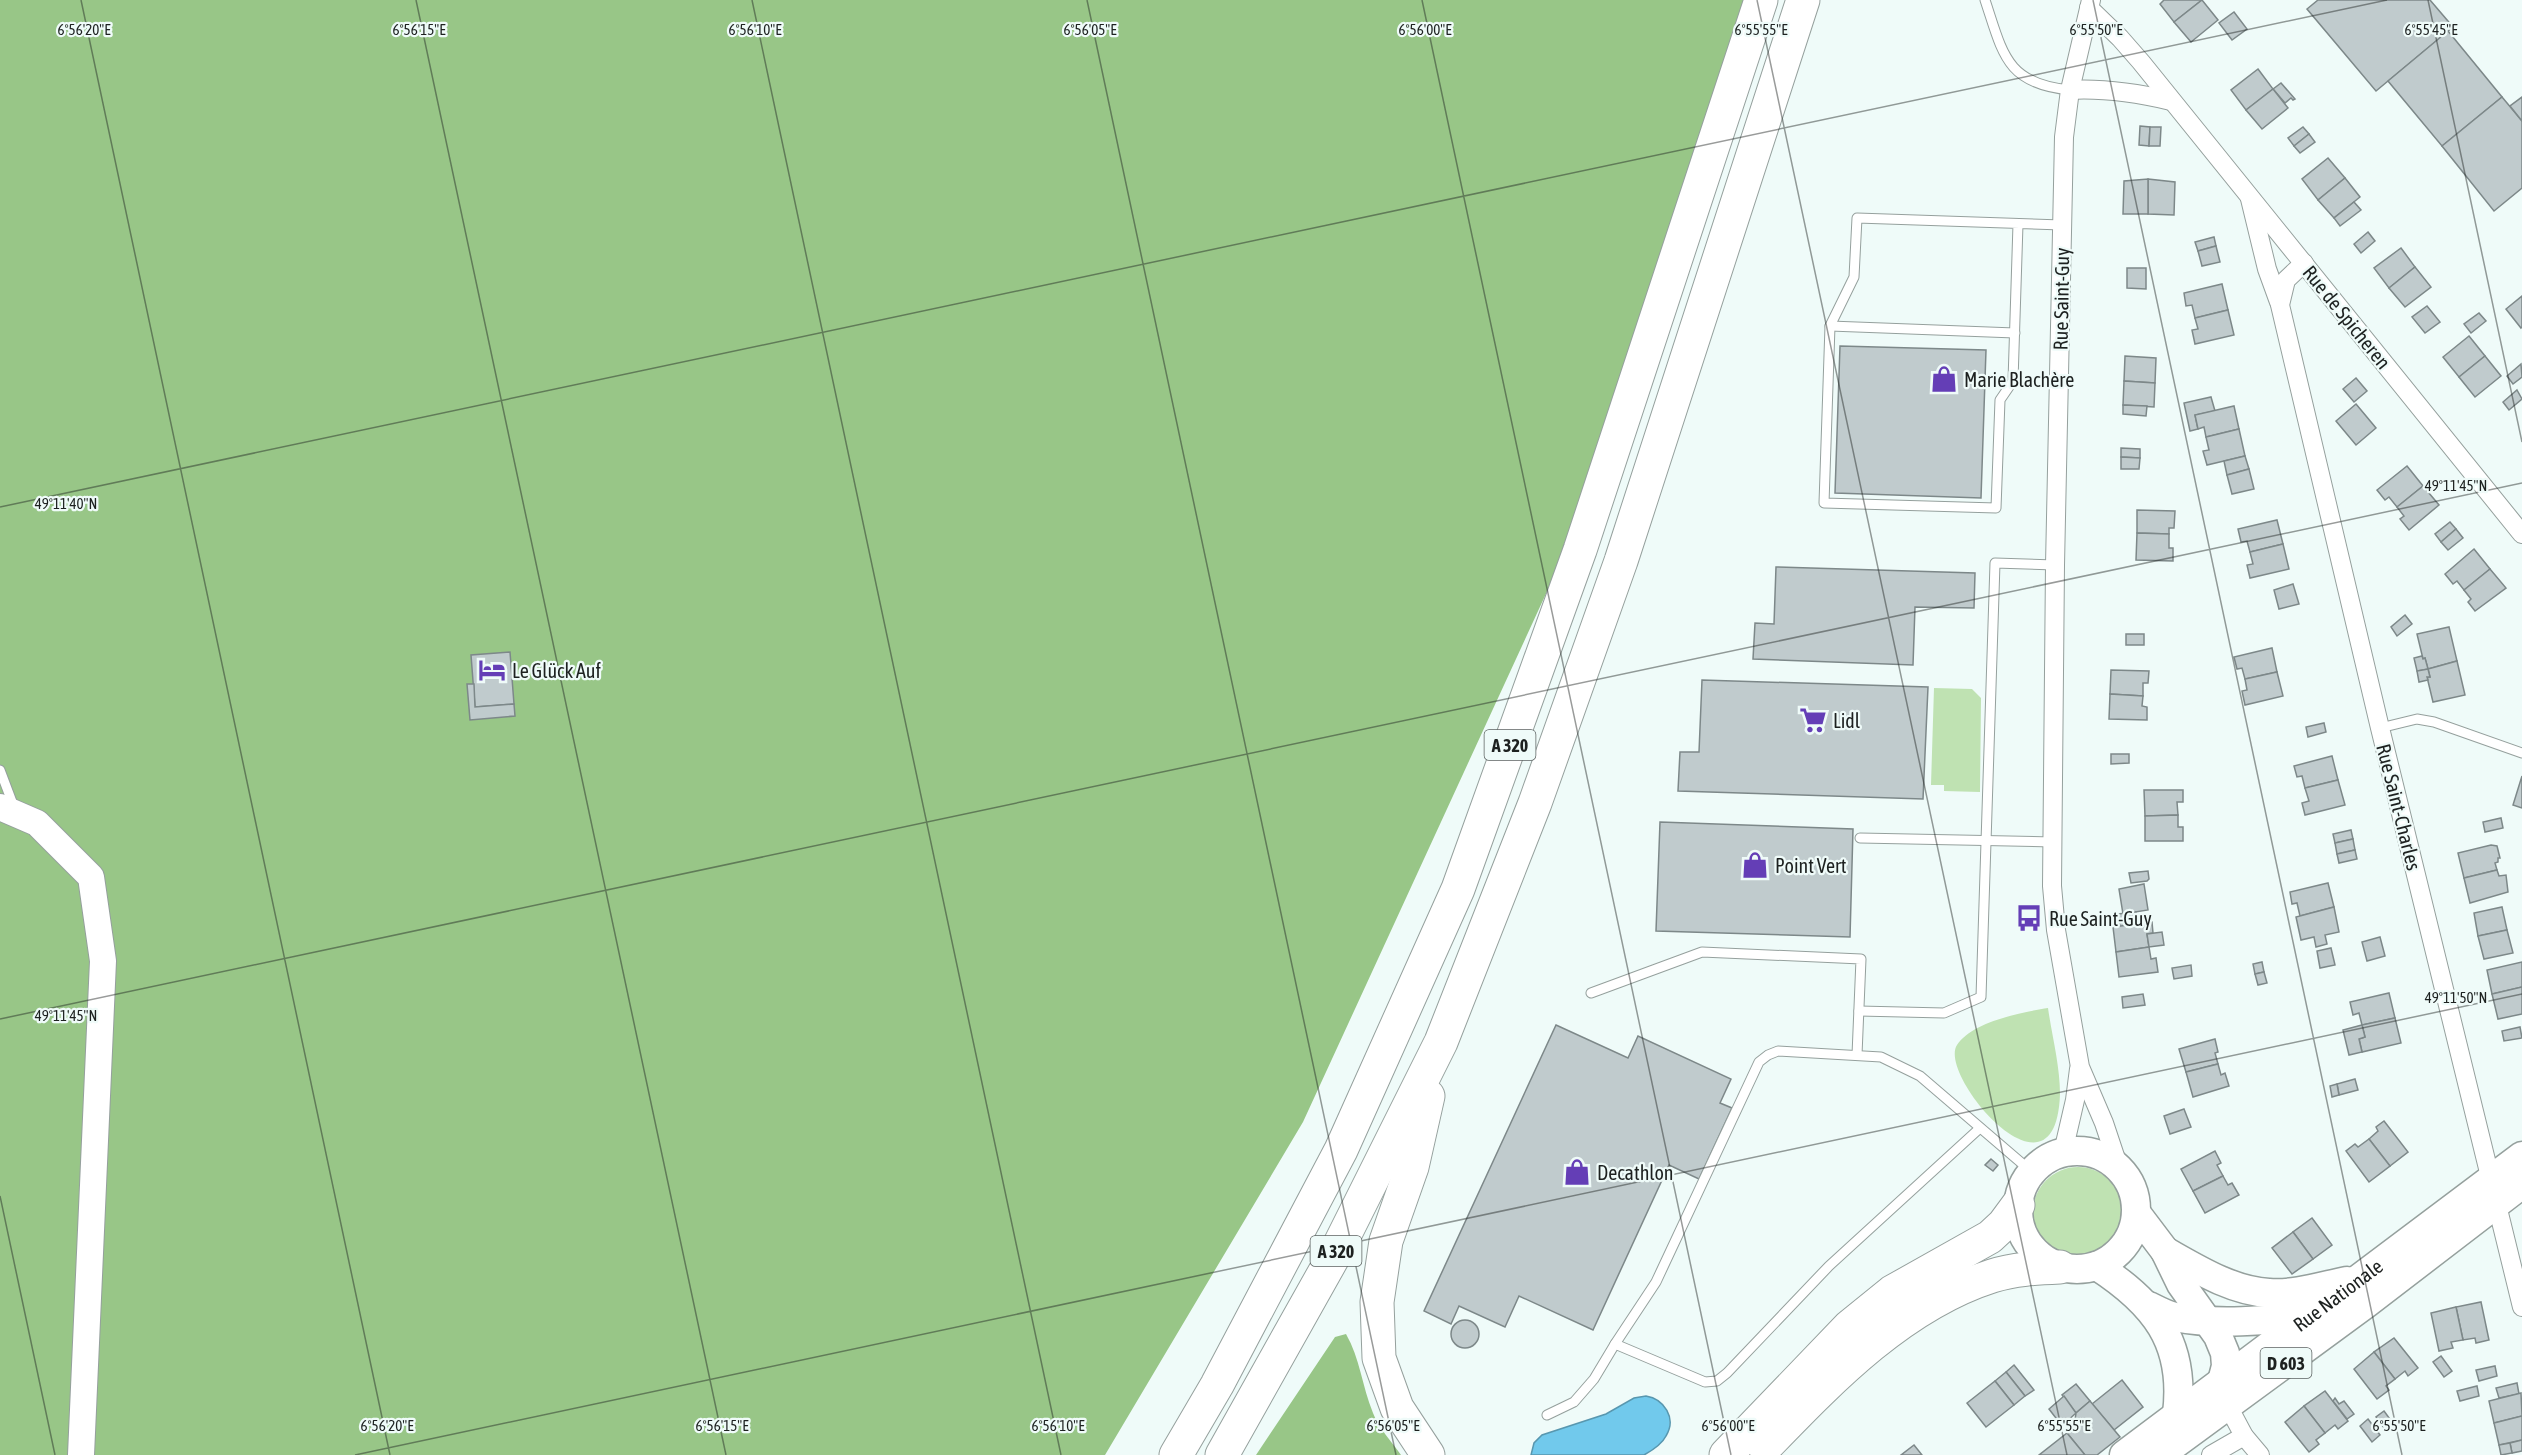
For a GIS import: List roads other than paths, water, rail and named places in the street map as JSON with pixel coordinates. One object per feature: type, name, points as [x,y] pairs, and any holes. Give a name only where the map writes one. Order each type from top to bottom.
[{"type":"highway","name":"A 320","points":[[1176,1455],[1217,1385],[1341,1150],[1458,889],[1580,550],[1761,0]]},
{"type":"highway","name":"A 320","points":[[1222,1455],[1336,1252],[1441,1042],[1535,803],[1621,561],[1803,0]]},
{"type":"highway","points":[[1428,1455],[1397,1408],[1379,1358],[1377,1302],[1386,1241],[1412,1167],[1441,1042]]},
{"type":"highway","points":[[1726,1455],[1850,1326],[1892,1292],[1990,1237],[2004,1224],[2018,1205]]},
{"type":"highway","points":[[1757,1455],[1837,1376],[1908,1318],[1952,1293],[1993,1276],[2033,1268],[2060,1267]]},
{"type":"highway","points":[[1153,1455],[1166,1436],[1217,1385]]},
{"type":"main road","points":[[9,811],[37,823],[91,877],[103,961],[81,1455]]},
{"type":"main road","points":[[2078,1150],[2107,1158],[2120,1168],[2130,1181],[2136,1197],[2137,1214],[2133,1231],[2124,1246],[2112,1258],[2085,1269],[2060,1267],[2045,1260],[2029,1243],[2019,1221],[2018,1205],[2022,1188],[2032,1172],[2046,1160],[2063,1152],[2078,1150]]},
{"type":"main road","name":"Rue Nationale","points":[[2124,1455],[2177,1414],[2226,1392],[2362,1291],[2493,1192],[2522,1156]]},
{"type":"main road","name":"Rue Nationale","points":[[2493,1192],[2522,1184]]},
{"type":"main road","points":[[2137,1214],[2165,1251],[2181,1284],[2225,1353],[2226,1392],[2205,1422],[2160,1455]]},
{"type":"main road","points":[[2165,1251],[2200,1271],[2253,1291],[2287,1293],[2362,1291]]},
{"type":"main road","points":[[2097,1266],[2124,1283],[2149,1306],[2168,1338],[2175,1355],[2179,1388],[2177,1414]]},
{"type":"main road","name":"Rue Nationale","points":[[2226,1392],[2309,1315],[2362,1291]]},
{"type":"main road","points":[[2149,1306],[2172,1317],[2206,1320],[2309,1315]]},
{"type":"street","name":"Rue Saint-Guy","points":[[2090,4],[2070,90],[2064,137],[2055,565],[2052,886],[2056,930],[2080,1067],[2120,1168]]},
{"type":"street","name":"Rue de Spicheren","points":[[2090,4],[2121,38],[2249,195],[2522,534]]},
{"type":"street","points":[[2070,90],[2099,88],[2140,93],[2171,101]]},
{"type":"street","name":"Rue Saint-Charles","points":[[2249,195],[2267,269],[2280,305],[2380,728],[2522,1307]]},
{"type":"street","points":[[2280,305],[2286,280],[2304,263]]},
{"type":"street","name":"Rue Saint-Guy","points":[[2063,1152],[2080,1067]]},
{"type":"street","points":[[2226,1392],[2244,1436],[2260,1455]]},
{"type":"street","points":[[2218,1453],[2244,1436]]},
{"type":"lane","points":[[1985,0],[2008,61],[2022,77],[2046,88],[2070,90]]},
{"type":"lane","points":[[2018,224],[2013,381],[2000,400],[1996,508],[1824,502],[1830,326],[1854,277],[1857,218],[2062,225]]},
{"type":"lane","points":[[1830,326],[2015,333]]},
{"type":"lane","points":[[1858,1011],[1944,1012],[1981,997],[1995,563],[2055,565]]},
{"type":"lane","points":[[2380,728],[2417,719],[2434,722],[2522,753]]},
{"type":"lane","points":[[0,770],[9,811]]},
{"type":"lane","points":[[1860,838],[2052,842]]},
{"type":"lane","points":[[1591,993],[1702,952],[1861,958],[1857,1055]]},
{"type":"lane","points":[[1547,1415],[1574,1402],[1594,1379],[1656,1282],[1759,1062],[1768,1054],[1778,1051],[1881,1057],[1920,1076],[2032,1172]]},
{"type":"lane","points":[[1615,1344],[1705,1383],[1717,1381],[1829,1266],[1980,1128]]},
{"type":"water","points":[[1646,1396],[1663,1405],[1667,1410],[1670,1423],[1662,1442],[1644,1455],[1531,1455],[1534,1443],[1542,1435],[1606,1414],[1634,1398]]},
{"type":"place","name":"Marie Blachère","points":[[1944,379]]},
{"type":"place","name":"Le Glück Auf","points":[[492,670]]},
{"type":"place","name":"Lidl","points":[[1813,720]]},
{"type":"place","name":"Point Vert","points":[[1755,865]]},
{"type":"place","name":"Rue Saint-Guy","points":[[2029,918]]},
{"type":"place","name":"Decathlon","points":[[1577,1172]]}]
